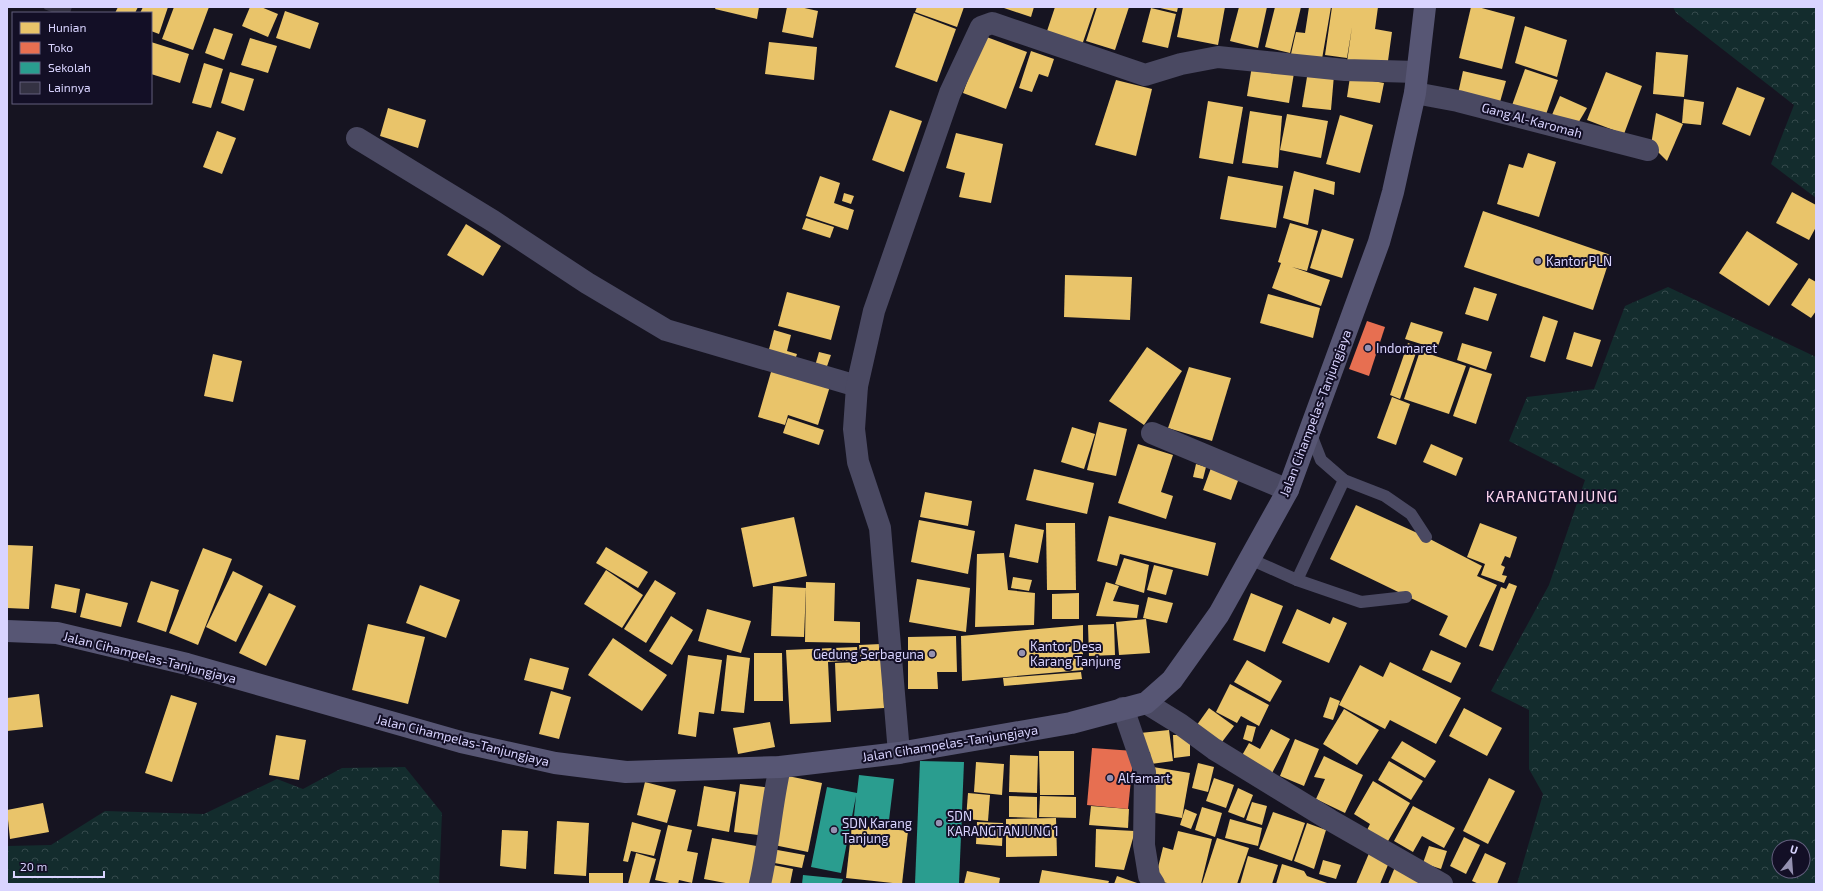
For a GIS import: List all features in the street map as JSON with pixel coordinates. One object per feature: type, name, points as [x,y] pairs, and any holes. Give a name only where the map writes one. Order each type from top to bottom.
[{"type":"main road","name":"Jalan Cihampelas-Tanjungjaya","points":[[7,631],[56,633],[187,664],[461,742],[555,763],[626,772],[780,767],[899,753],[1071,724],[1123,708],[1146,703],[1172,680],[1219,614],[1288,490],[1379,242],[1393,192],[1416,82],[1425,7]]},
{"type":"street","name":"Gang Al-Karomah","points":[[899,753],[880,528],[858,462],[854,429],[857,386],[874,310],[950,93],[981,27],[992,23],[1145,75],[1156,73],[1181,64],[1218,57],[1346,70],[1416,82],[1458,101],[1648,150]]},
{"type":"street","points":[[357,138],[493,221],[587,283],[666,330],[857,386]]},
{"type":"street","points":[[1152,433],[1288,490]]},
{"type":"street","points":[[1146,703],[1180,724],[1214,750],[1330,820],[1442,884]]},
{"type":"street","points":[[1123,708],[1145,772],[1144,845],[1149,876],[1154,884]]},
{"type":"street","points":[[760,884],[767,853],[773,800],[780,767]]},
{"type":"lane","points":[[1310,431],[1320,460],[1344,480],[1386,496],[1411,514],[1426,537]]},
{"type":"lane","points":[[1297,580],[1344,480]]},
{"type":"lane","points":[[1250,559],[1297,580],[1361,602],[1406,596]]},
{"type":"green space","points":[[1673,7],[1816,7],[1816,198],[1771,164],[1794,105],[1676,13]]},
{"type":"green space","points":[[1668,287],[1816,357],[1816,884],[1517,884],[1543,794],[1529,769],[1529,710],[1491,691],[1549,585],[1585,480],[1509,441],[1527,397],[1594,389],[1625,306]]},
{"type":"green space","points":[[405,767],[442,813],[439,884],[7,884],[7,846],[51,845],[105,811],[204,814],[277,779],[303,789],[342,768]]},
{"type":"building: Hunian","points":[[118,7],[138,7],[136,12],[116,12]]},
{"type":"building: Hunian","points":[[143,7],[168,7],[159,34],[152,31],[152,12],[140,12]]},
{"type":"building: Hunian","points":[[174,7],[209,7],[193,50],[162,39]]},
{"type":"building: Hunian","points":[[250,7],[261,7],[278,14],[268,37],[242,26]]},
{"type":"building: Hunian","points":[[716,7],[759,7],[757,19],[715,9]]},
{"type":"building: Hunian","points":[[787,7],[800,7],[818,11],[813,38],[782,32]]},
{"type":"building: Hunian","points":[[917,7],[964,7],[957,27],[915,12]]},
{"type":"building: Hunian","points":[[1001,7],[1034,7],[1031,17]]},
{"type":"building: Hunian","points":[[1055,7],[1095,7],[1082,45],[1044,40]]},
{"type":"building: Hunian","points":[[1097,7],[1129,7],[1115,50],[1086,41]]},
{"type":"building: Hunian","points":[[1156,7],[1178,7],[1177,12]]},
{"type":"building: Hunian","points":[[1183,7],[1225,7],[1218,45],[1177,37]]},
{"type":"building: Hunian","points":[[1239,7],[1267,7],[1258,48],[1230,41]]},
{"type":"building: Hunian","points":[[1275,7],[1301,7],[1290,53],[1265,47]]},
{"type":"building: Hunian","points":[[1309,7],[1331,7],[1322,59],[1291,54],[1296,32],[1305,33]]},
{"type":"building: Hunian","points":[[1332,7],[1378,7],[1375,29],[1392,32],[1387,68],[1347,62],[1352,27],[1347,58],[1325,55]]},
{"type":"building: Hunian","points":[[1471,7],[1478,7],[1515,17],[1502,69],[1459,58]]},
{"type":"building: Hunian","points":[[1151,8],[1176,14],[1168,48],[1142,42]]},
{"type":"building: Hunian","points":[[285,11],[319,23],[310,49],[276,38]]},
{"type":"building: Hunian","points":[[914,13],[956,29],[937,82],[895,67]]},
{"type":"building: Hunian","points":[[1525,26],[1567,40],[1557,77],[1515,63]]},
{"type":"building: Hunian","points":[[214,28],[233,34],[224,60],[205,53]]},
{"type":"building: Hunian","points":[[984,36],[1027,52],[1006,109],[963,93]]},
{"type":"building: Hunian","points":[[250,38],[277,46],[268,73],[241,65]]},
{"type":"building: Hunian","points":[[152,42],[189,54],[180,83],[152,74]]},
{"type":"building: Hunian","points":[[769,42],[817,47],[814,80],[765,74]]},
{"type":"building: Hunian","points":[[1031,51],[1054,59],[1048,77],[1039,74],[1032,92],[1019,88]]},
{"type":"building: Hunian","points":[[1656,52],[1688,55],[1684,97],[1653,94]]},
{"type":"building: Hunian","points":[[204,63],[223,69],[211,108],[192,103]]},
{"type":"building: Hunian","points":[[1252,66],[1294,73],[1289,103],[1247,96]]},
{"type":"building: Hunian","points":[[1525,69],[1558,80],[1543,123],[1510,111]]},
{"type":"building: Hunian","points":[[1308,71],[1334,75],[1331,110],[1302,107]]},
{"type":"building: Hunian","points":[[1463,71],[1506,81],[1498,109],[1457,98]]},
{"type":"building: Hunian","points":[[230,72],[254,79],[244,111],[221,103]]},
{"type":"building: Hunian","points":[[1606,72],[1642,86],[1624,134],[1587,120]]},
{"type":"building: Hunian","points":[[1350,77],[1384,83],[1380,103],[1347,97]]},
{"type":"building: Hunian","points":[[1116,80],[1152,89],[1136,156],[1095,145]]},
{"type":"building: Hunian","points":[[1737,87],[1765,98],[1750,136],[1722,124]]},
{"type":"building: Hunian","points":[[1560,96],[1587,108],[1577,125],[1549,122]]},
{"type":"building: Hunian","points":[[1684,99],[1704,102],[1701,125],[1682,123]]},
{"type":"building: Hunian","points":[[1208,101],[1243,107],[1233,164],[1199,158]]},
{"type":"building: Hunian","points":[[388,108],[426,120],[418,148],[380,136]]},
{"type":"building: Hunian","points":[[890,110],[922,121],[904,172],[872,160]]},
{"type":"building: Hunian","points":[[1250,111],[1282,116],[1278,168],[1242,163]]},
{"type":"building: Hunian","points":[[1656,113],[1683,124],[1667,161],[1651,145]]},
{"type":"building: Hunian","points":[[1287,114],[1328,121],[1321,158],[1280,150]]},
{"type":"building: Hunian","points":[[1340,115],[1373,125],[1360,173],[1326,164]]},
{"type":"building: Hunian","points":[[217,131],[236,138],[222,174],[203,167]]},
{"type":"building: Hunian","points":[[956,133],[1003,144],[991,203],[959,197],[965,173],[946,168]]},
{"type":"building: Hunian","points":[[1528,153],[1556,162],[1539,217],[1497,204],[1509,164],[1523,168]]},
{"type":"building: Hunian","points":[[1294,171],[1335,182],[1334,195],[1314,189],[1308,225],[1283,218]]},
{"type":"building: Hunian","points":[[820,176],[840,183],[834,203],[854,210],[848,230],[806,216]]},
{"type":"building: Hunian","points":[[1228,176],[1283,186],[1276,228],[1220,219]]},
{"type":"building: Hunian","points":[[1792,192],[1816,205],[1816,227],[1809,240],[1776,223]]},
{"type":"building: Hunian","points":[[844,193],[854,196],[851,204],[842,201]]},
{"type":"building: Hunian","name":"Kantor PLN","points":[[1483,211],[1611,255],[1593,310],[1464,267]]},
{"type":"building: Hunian","points":[[806,218],[834,227],[830,238],[802,229]]},
{"type":"building: Hunian","points":[[1290,223],[1318,231],[1307,271],[1292,267],[1330,280],[1321,306],[1272,288],[1281,263],[1278,262]]},
{"type":"building: Hunian","points":[[466,224],[501,246],[483,276],[447,255]]},
{"type":"building: Hunian","points":[[1322,229],[1354,239],[1342,278],[1310,268]]},
{"type":"building: Hunian","points":[[1747,231],[1798,264],[1769,306],[1719,273]]},
{"type":"building: Hunian","points":[[1065,275],[1132,277],[1130,320],[1064,317]]},
{"type":"building: Hunian","points":[[1809,278],[1816,282],[1816,311],[1811,318],[1791,305]]},
{"type":"building: Hunian","points":[[1474,287],[1497,294],[1488,321],[1465,314]]},
{"type":"building: Hunian","points":[[787,292],[840,306],[831,340],[778,326]]},
{"type":"building: Hunian","points":[[1268,294],[1320,308],[1313,338],[1260,323]]},
{"type":"building: Hunian","points":[[1543,316],[1558,321],[1545,362],[1530,357]]},
{"type":"building: Hunian","points":[[1411,322],[1443,332],[1437,349],[1405,339]]},
{"type":"building: Hunian","points":[[774,330],[791,335],[787,351],[797,354],[795,360],[768,353]]},
{"type":"building: Hunian","points":[[1574,332],[1601,340],[1592,367],[1566,359]]},
{"type":"building: Hunian","points":[[1408,343],[1418,347],[1400,399],[1390,395]]},
{"type":"building: Hunian","points":[[1462,343],[1492,352],[1486,370],[1457,360]]},
{"type":"building: Hunian","points":[[1147,347],[1182,371],[1144,425],[1109,401]]},
{"type":"building: Hunian","points":[[1420,351],[1466,366],[1449,414],[1404,399]]},
{"type":"building: Hunian","points":[[819,352],[831,355],[826,369],[815,366]]},
{"type":"building: Hunian","points":[[213,354],[242,361],[233,402],[204,396]]},
{"type":"building: Hunian","points":[[773,365],[831,383],[818,425],[788,415],[785,425],[758,417]]},
{"type":"building: Hunian","points":[[1189,367],[1231,378],[1212,441],[1168,428]]},
{"type":"building: Hunian","points":[[1470,367],[1492,374],[1476,424],[1453,416]]},
{"type":"building: Hunian","points":[[1392,397],[1410,404],[1396,445],[1377,438]]},
{"type":"building: Hunian","points":[[788,418],[824,430],[819,445],[783,433]]},
{"type":"building: Hunian","points":[[1099,422],[1127,429],[1116,476],[1087,470]]},
{"type":"building: Hunian","points":[[1072,427],[1095,434],[1084,469],[1061,462]]},
{"type":"building: Hunian","points":[[1138,444],[1173,455],[1161,492],[1173,496],[1166,519],[1118,503]]},
{"type":"building: Hunian","points":[[1431,444],[1463,458],[1456,476],[1423,462]]},
{"type":"building: Hunian","points":[[1196,464],[1206,467],[1203,479],[1193,477]]},
{"type":"building: Hunian","points":[[1211,468],[1239,478],[1231,500],[1203,490]]},
{"type":"building: Hunian","points":[[1034,469],[1094,483],[1087,514],[1026,500]]},
{"type":"building: Hunian","points":[[925,492],[972,501],[968,526],[920,517]]},
{"type":"building: Hunian","points":[[1356,505],[1426,537],[1482,566],[1477,576],[1497,585],[1466,648],[1439,635],[1448,616],[1330,559]]},
{"type":"building: Hunian","points":[[1109,516],[1216,543],[1208,576],[1120,554],[1117,566],[1097,561]]},
{"type":"building: Hunian","points":[[794,517],[807,576],[753,587],[741,528]]},
{"type":"building: Hunian","points":[[919,520],[975,531],[968,574],[911,562]]},
{"type":"building: Hunian","points":[[1046,523],[1075,523],[1076,590],[1047,590]]},
{"type":"building: Hunian","points":[[1480,523],[1517,537],[1510,558],[1505,556],[1501,565],[1505,567],[1502,575],[1507,576],[1504,583],[1481,575],[1485,564],[1467,557]]},
{"type":"building: Hunian","points":[[1015,524],[1044,530],[1038,563],[1009,557]]},
{"type":"building: Hunian","points":[[7,545],[33,546],[29,609],[7,608]]},
{"type":"building: Hunian","points":[[606,547],[648,572],[638,588],[596,563]]},
{"type":"building: Hunian","points":[[203,548],[232,559],[198,645],[169,633]]},
{"type":"building: Hunian","points":[[1004,553],[1008,590],[1035,593],[1034,625],[975,627],[977,554]]},
{"type":"building: Hunian","points":[[1124,558],[1149,565],[1144,593],[1115,584]]},
{"type":"building: Hunian","points":[[1154,565],[1173,570],[1166,595],[1147,590]]},
{"type":"building: Hunian","points":[[606,570],[643,595],[622,628],[584,604]]},
{"type":"building: Hunian","points":[[233,571],[263,586],[236,642],[206,627]]},
{"type":"building: Hunian","points":[[1013,577],[1032,580],[1029,591],[1011,588]]},
{"type":"building: Hunian","points":[[917,579],[970,588],[966,632],[909,622]]},
{"type":"building: Hunian","points":[[655,580],[676,593],[646,643],[624,629]]},
{"type":"building: Hunian","points":[[151,581],[179,590],[166,632],[137,622]]},
{"type":"building: Hunian","points":[[806,582],[835,583],[834,621],[860,622],[860,643],[805,642]]},
{"type":"building: Hunian","points":[[1106,582],[1119,586],[1113,601],[1139,605],[1137,618],[1096,616]]},
{"type":"building: Hunian","points":[[1509,583],[1517,586],[1493,651],[1479,646],[1501,587],[1506,589]]},
{"type":"building: Hunian","points":[[55,584],[80,589],[76,613],[51,608]]},
{"type":"building: Hunian","points":[[420,585],[460,600],[446,638],[406,623]]},
{"type":"building: Hunian","points":[[773,586],[806,588],[804,637],[771,636]]},
{"type":"building: Hunian","points":[[86,593],[128,603],[121,627],[80,617]]},
{"type":"building: Hunian","points":[[269,593],[296,606],[266,666],[239,653]]},
{"type":"building: Hunian","points":[[1079,593],[1079,619],[1052,619],[1052,594]]},
{"type":"building: Hunian","points":[[1251,593],[1283,606],[1265,652],[1233,640]]},
{"type":"building: Hunian","points":[[1148,597],[1173,603],[1167,623],[1143,618]]},
{"type":"building: Hunian","points":[[707,609],[751,621],[741,653],[698,641]]},
{"type":"building: Hunian","points":[[1297,609],[1330,624],[1333,617],[1347,623],[1329,663],[1282,643]]},
{"type":"building: Hunian","points":[[671,616],[693,630],[672,665],[649,651]]},
{"type":"building: Hunian","points":[[1146,619],[1150,653],[1119,655],[1116,622]]},
{"type":"building: Hunian","points":[[368,624],[425,637],[408,704],[352,690]]},
{"type":"building: Hunian","points":[[1114,624],[1115,655],[1089,656],[1088,625]]},
{"type":"building: Hunian","name":"Kantor Desa Karang Tanjung","points":[[1083,625],[1083,670],[962,681],[961,636]]},
{"type":"building: Hunian","name":"Gedung Serbaguna","points":[[956,636],[957,672],[937,672],[938,689],[908,689],[908,637]]},
{"type":"building: Hunian","points":[[613,638],[667,675],[642,711],[588,675]]},
{"type":"building: Hunian","points":[[881,644],[884,708],[837,711],[835,663],[861,662],[859,645]]},
{"type":"building: Hunian","points":[[857,647],[858,660],[828,662],[831,722],[790,724],[786,650]]},
{"type":"building: Hunian","points":[[1431,650],[1461,663],[1451,683],[1422,670]]},
{"type":"building: Hunian","points":[[754,653],[782,653],[783,701],[754,701]]},
{"type":"building: Hunian","points":[[688,655],[722,660],[714,714],[699,712],[696,737],[678,734]]},
{"type":"building: Hunian","points":[[727,655],[750,658],[744,713],[721,711]]},
{"type":"building: Hunian","points":[[530,658],[569,668],[563,690],[524,680]]},
{"type":"building: Hunian","points":[[1247,660],[1282,681],[1270,702],[1234,682]]},
{"type":"building: Hunian","points":[[1390,662],[1461,698],[1436,744],[1390,720],[1385,729],[1339,705],[1360,665],[1383,677]]},
{"type":"building: Hunian","points":[[1081,672],[1082,679],[1004,686],[1003,678]]},
{"type":"building: Hunian","points":[[1230,684],[1269,705],[1259,726],[1241,716],[1237,723],[1216,712]]},
{"type":"building: Hunian","points":[[551,691],[571,697],[559,739],[539,734]]},
{"type":"building: Hunian","points":[[39,694],[43,727],[7,731],[7,698]]},
{"type":"building: Hunian","points":[[171,695],[197,703],[172,782],[145,773]]},
{"type":"building: Hunian","points":[[1330,697],[1340,701],[1333,720],[1323,717]]},
{"type":"building: Hunian","points":[[1209,708],[1234,726],[1219,746],[1194,729]]},
{"type":"building: Hunian","points":[[1464,708],[1502,728],[1487,756],[1449,736]]},
{"type":"building: Hunian","points":[[1344,709],[1379,730],[1357,765],[1323,744]]},
{"type":"building: Hunian","points":[[770,722],[775,747],[738,754],[733,728]]},
{"type":"building: Hunian","points":[[1247,725],[1256,727],[1252,742],[1243,739]]},
{"type":"building: Hunian","points":[[1271,729],[1290,739],[1271,775],[1240,759],[1249,743],[1260,749]]},
{"type":"building: Hunian","points":[[1169,730],[1173,761],[1151,764],[1150,752],[1142,753],[1140,733]]},
{"type":"building: Hunian","points":[[276,735],[306,740],[299,780],[269,775]]},
{"type":"building: Hunian","points":[[1173,735],[1190,735],[1190,756],[1174,758]]},
{"type":"building: Hunian","points":[[1295,739],[1319,749],[1304,786],[1280,776]]},
{"type":"building: Hunian","points":[[1402,741],[1436,761],[1425,778],[1391,758]]},
{"type":"building: Hunian","points":[[1039,751],[1074,751],[1074,795],[1040,795]]},
{"type":"building: Hunian","points":[[1010,755],[1038,756],[1037,793],[1009,792]]},
{"type":"building: Hunian","points":[[1324,756],[1363,775],[1345,813],[1316,799],[1325,779],[1314,777]]},
{"type":"building: Hunian","points":[[1389,761],[1423,781],[1411,800],[1378,780]]},
{"type":"building: Hunian","points":[[976,762],[1004,764],[1002,795],[974,792]]},
{"type":"building: Hunian","points":[[1198,763],[1214,767],[1208,792],[1192,788]]},
{"type":"building: Hunian","points":[[1153,767],[1190,773],[1182,818],[1145,811]]},
{"type":"building: Hunian","points":[[783,775],[822,783],[808,852],[769,844]]},
{"type":"building: Hunian","points":[[1214,778],[1234,785],[1226,808],[1206,801]]},
{"type":"building: Hunian","points":[[1489,778],[1515,791],[1488,844],[1463,831]]},
{"type":"building: Hunian","points":[[1373,781],[1410,803],[1384,848],[1364,836],[1370,824],[1354,814]]},
{"type":"building: Hunian","points":[[645,782],[676,790],[667,823],[637,815]]},
{"type":"building: Hunian","points":[[740,784],[772,788],[766,836],[734,832]]},
{"type":"building: Hunian","points":[[704,786],[736,792],[729,832],[697,826]]},
{"type":"building: Hunian","points":[[1238,788],[1253,795],[1244,818],[1228,812]]},
{"type":"building: Hunian","points":[[968,793],[990,795],[988,821],[966,819]]},
{"type":"building: Hunian","points":[[1009,796],[1037,797],[1037,818],[1009,817]]},
{"type":"building: Hunian","points":[[1040,796],[1076,797],[1076,818],[1039,817]]},
{"type":"building: Hunian","points":[[1252,802],[1267,806],[1262,825],[1246,820]]},
{"type":"building: Hunian","points":[[43,803],[49,832],[10,839],[7,810]]},
{"type":"building: Hunian","points":[[1091,806],[1129,809],[1128,828],[1089,825]]},
{"type":"building: Hunian","points":[[1413,806],[1455,828],[1444,848],[1422,836],[1413,852],[1394,841]]},
{"type":"building: Hunian","points":[[1202,807],[1222,813],[1215,837],[1195,830]]},
{"type":"building: Hunian","points":[[1185,809],[1197,814],[1191,829],[1180,825]]},
{"type":"building: Hunian","points":[[1273,812],[1305,823],[1292,861],[1259,849]]},
{"type":"building: Hunian","points":[[1056,818],[1057,856],[1006,857],[1006,819]]},
{"type":"building: Hunian","points":[[1230,819],[1262,828],[1258,846],[1225,838]]},
{"type":"building: Hunian","points":[[557,821],[589,823],[586,876],[554,874]]},
{"type":"building: Hunian","points":[[632,822],[661,830],[654,856],[631,851],[628,862],[623,861]]},
{"type":"building: Hunian","points":[[977,822],[1003,823],[1002,846],[976,844]]},
{"type":"building: Hunian","points":[[1307,823],[1326,830],[1314,869],[1294,861]]},
{"type":"building: Hunian","points":[[668,825],[692,830],[687,851],[698,853],[692,883],[679,880],[678,884],[674,884],[655,880]]},
{"type":"building: Hunian","points":[[852,825],[908,831],[902,884],[846,878]]},
{"type":"building: Hunian","points":[[1096,829],[1135,831],[1124,870],[1095,867]]},
{"type":"building: Hunian","points":[[502,830],[528,831],[526,869],[500,866]]},
{"type":"building: Hunian","points":[[1178,831],[1212,839],[1201,884],[1171,884],[1155,880],[1163,847],[1173,850]]},
{"type":"building: Hunian","points":[[1464,837],[1480,845],[1466,874],[1450,866]]},
{"type":"building: Hunian","points":[[712,838],[762,847],[755,884],[731,884],[704,879]]},
{"type":"building: Hunian","points":[[1217,838],[1249,848],[1237,884],[1202,884]]},
{"type":"building: Hunian","points":[[1429,846],[1447,851],[1441,869],[1423,863]]},
{"type":"building: Hunian","points":[[772,849],[805,855],[802,868],[769,862]]},
{"type":"building: Hunian","points":[[1370,851],[1390,860],[1380,884],[1356,884]]},
{"type":"building: Hunian","points":[[636,853],[656,859],[649,884],[628,884]]},
{"type":"building: Hunian","points":[[1485,853],[1506,863],[1497,884],[1479,884],[1472,881]]},
{"type":"building: Hunian","points":[[1248,856],[1278,865],[1272,884],[1240,884]]},
{"type":"building: Hunian","points":[[1323,860],[1341,865],[1336,879],[1319,874]]},
{"type":"building: Hunian","points":[[768,864],[793,869],[790,884],[764,884]]},
{"type":"building: Hunian","points":[[1282,864],[1304,871],[1307,876],[1330,884],[1276,884]]},
{"type":"building: Hunian","points":[[1395,867],[1420,878],[1418,884],[1388,884]]},
{"type":"building: Hunian","points":[[1042,870],[1109,881],[1108,884],[1039,884]]},
{"type":"building: Hunian","points":[[967,871],[1000,878],[999,884],[964,884]]},
{"type":"building: Hunian","points":[[589,873],[623,873],[623,884],[589,884]]},
{"type":"building: Hunian","points":[[1117,876],[1140,884],[1114,884]]},
{"type":"building: Toko","name":"Indomaret","points":[[1367,321],[1385,327],[1369,376],[1349,369]]},
{"type":"building: Toko","name":"Alfamart","points":[[1092,748],[1134,751],[1128,809],[1087,805]]},
{"type":"building: Sekolah","name":"SDN KARANGTANJUNG 1","points":[[920,761],[964,762],[959,884],[915,884]]},
{"type":"building: Sekolah","name":"SDN Karang Tanjung","points":[[859,775],[894,779],[889,820],[854,816],[856,796],[841,873],[811,867],[827,787],[857,793]]},
{"type":"building: Sekolah","points":[[803,875],[843,879],[841,884],[802,884]]},
{"type":"building: Lainnya","points":[[45,7],[72,7],[70,12],[52,12],[44,9]]},
{"type":"place","name":"Kantor PLN","points":[[1538,261]]},
{"type":"place","name":"Indomaret","points":[[1368,348]]},
{"type":"place","name":"Kantor Desa Karang Tanjung","points":[[1022,653]]},
{"type":"place","name":"Gedung Serbaguna","points":[[932,654]]},
{"type":"place","name":"Alfamart","points":[[1110,778]]},
{"type":"place","name":"SDN KARANGTANJUNG 1","points":[[939,823]]},
{"type":"place","name":"SDN Karang Tanjung","points":[[834,830]]},
{"type":"district","name":"KARANGTANJUNG","points":[[1552,496]]}]
